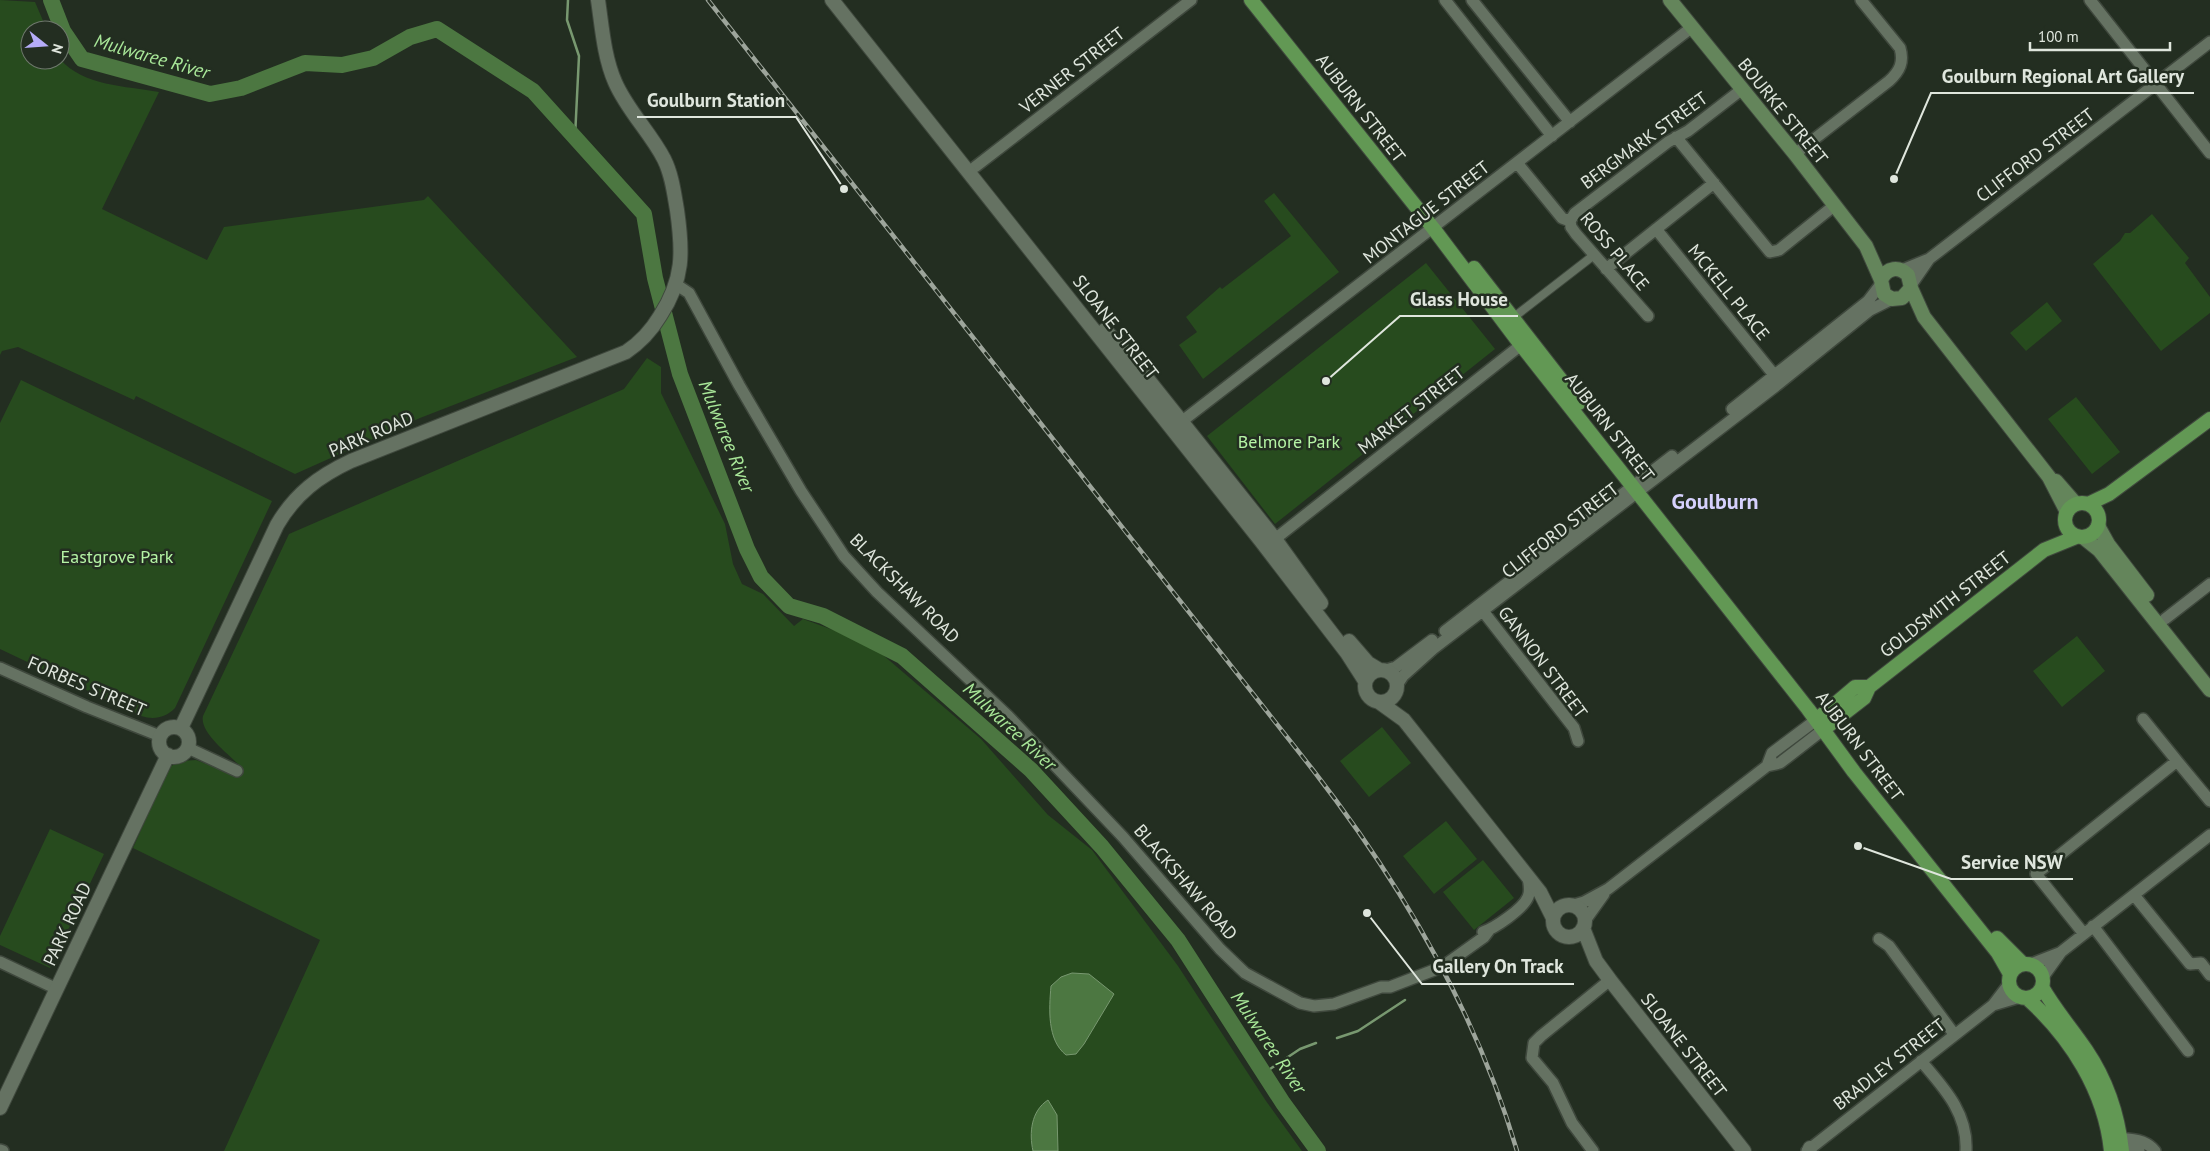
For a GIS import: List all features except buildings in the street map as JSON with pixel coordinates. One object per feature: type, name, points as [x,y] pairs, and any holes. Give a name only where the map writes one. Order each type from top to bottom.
[{"type":"main road","name":"AUBURN STREET","points":[[1251,0],[1436,226],[1514,317],[1638,487]]},
{"type":"main road","name":"AUBURN STREET","points":[[1259,0],[1436,226],[1521,345],[1638,487],[1979,917],[2006,949],[2027,964]]},
{"type":"main road","name":"BOURKE STREET","points":[[1670,0],[1741,90],[1795,154],[1866,246],[1881,282]]},
{"type":"main road","name":"BOURKE STREET","points":[[1866,246],[1898,269]]},
{"type":"main road","points":[[1924,317],[1884,294],[1881,282],[1886,272],[1898,269],[1908,274],[1924,317],[2074,511]]},
{"type":"main road","points":[[1895,299],[1906,296],[1911,286]]},
{"type":"main road","name":"GOLDSMITH STREET","points":[[1823,722],[1855,687],[1868,687],[2044,550],[2074,511],[2109,494],[2210,420]]},
{"type":"main road","name":"GOLDSMITH STREET","points":[[2098,524],[2113,500],[2140,473]]},
{"type":"main road","points":[[2074,511],[2095,509],[2098,524],[2108,544],[2210,676]]},
{"type":"main road","points":[[2074,511],[2068,531],[2099,550],[2210,690]]},
{"type":"main road","points":[[2080,537],[2092,534],[2098,524]]},
{"type":"main road","name":"GOLDSMITH STREET","points":[[2044,550],[2080,537]]},
{"type":"main road","name":"AUBURN STREET","points":[[1823,722],[1859,779],[1998,953],[2010,979]]},
{"type":"main road","points":[[2027,964],[2039,969],[2052,1006],[2087,1051],[2103,1079],[2115,1110],[2117,1145],[2100,1099],[2085,1068],[2044,1013],[2015,994],[2010,979],[2013,969],[2027,964]]},
{"type":"main road","points":[[2023,998],[2036,995],[2043,982]]},
{"type":"street","points":[[598,0],[606,54],[615,81],[663,157],[671,179],[678,219],[680,257],[677,285]]},
{"type":"street","name":"SLOANE STREET","points":[[832,0],[1211,478],[1347,653],[1365,681]]},
{"type":"street","name":"SLOANE STREET","points":[[844,0],[1084,305],[1131,358],[1274,539],[1344,635],[1368,663],[1382,670]]},
{"type":"street","name":"VERNER STREET","points":[[975,167],[1191,0]]},
{"type":"street","points":[[1445,0],[1552,136]]},
{"type":"street","points":[[1472,0],[1570,122]]},
{"type":"street","points":[[1795,154],[1889,81],[1896,74],[1900,66],[1902,57],[1900,48],[1861,0]]},
{"type":"street","points":[[2090,0],[2210,153]]},
{"type":"street","name":"MONTAGUE STREET","points":[[1181,422],[1518,164],[1691,28]]},
{"type":"street","name":"CLIFFORD STREET","points":[[1911,286],[1929,259],[2210,42]]},
{"type":"street","name":"BERGMARK STREET","points":[[1570,221],[1575,213],[1741,90]]},
{"type":"street","points":[[1676,137],[1770,252],[1779,250],[1835,205]]},
{"type":"street","name":"ROSS PLACE","points":[[1518,164],[1562,218],[1570,221],[1571,227],[1648,316]]},
{"type":"street","points":[[1606,269],[1714,183]]},
{"type":"street","name":"MCKELL PLACE","points":[[1656,230],[1775,380]]},
{"type":"street","points":[[1514,317],[1594,254]]},
{"type":"street","name":"CLIFFORD STREET","points":[[1898,269],[1929,259]]},
{"type":"street","name":"CLIFFORD STREET","points":[[1792,368],[1868,301],[1881,282]]},
{"type":"street","name":"PARK ROAD","points":[[181,728],[277,525],[294,500],[310,485],[327,473],[351,461],[616,357],[635,346],[653,327],[677,285]]},
{"type":"street","name":"BLACKSHAW ROAD","points":[[677,285],[689,293],[739,386],[796,483],[844,556],[877,592],[980,688],[1041,751],[1151,868],[1227,956],[1245,973],[1289,998],[1310,1006],[1340,1003],[1381,987],[1389,981],[1439,962],[1482,932],[1490,929],[1521,906]]},
{"type":"street","name":"CLIFFORD STREET","points":[[1382,670],[1396,667],[1481,608],[1775,380],[1870,310],[1895,299]]},
{"type":"street","name":"MARKET STREET","points":[[1274,539],[1521,345]]},
{"type":"street","points":[[1138,386],[1146,404]]},
{"type":"street","points":[[1181,422],[1180,430],[1206,464],[1211,478]]},
{"type":"street","points":[[1274,539],[1277,555],[1296,580],[1304,597]]},
{"type":"street","points":[[2165,619],[2210,584]]},
{"type":"street","name":"CLIFFORD STREET","points":[[1396,690],[1403,676],[1481,608]]},
{"type":"street","name":"GANNON STREET","points":[[1481,608],[1574,728],[1578,741]]},
{"type":"street","name":"FORBES STREET","points":[[0,668],[87,707],[160,736]]},
{"type":"street","points":[[1404,720],[1394,676],[1382,670],[1368,675],[1364,687],[1369,697],[1404,720],[1540,892],[1553,918],[1556,931],[1568,937],[1577,935],[1584,925],[1582,913],[1540,892]]},
{"type":"street","points":[[1379,702],[1388,701],[1396,690]]},
{"type":"street","points":[[2143,719],[2210,801]]},
{"type":"street","name":"GOLDSMITH STREET","points":[[1567,906],[1584,902],[1608,889],[1767,766],[1780,763],[1823,722]]},
{"type":"street","points":[[169,727],[181,728],[188,736],[188,748],[180,755],[168,755],[160,746],[160,736],[169,727]]},
{"type":"street","points":[[188,748],[237,771]]},
{"type":"street","name":"PARK ROAD","points":[[0,1108],[168,755]]},
{"type":"street","points":[[2084,934],[2036,874],[2177,761]]},
{"type":"street","points":[[2027,964],[2061,952],[2210,835]]},
{"type":"street","points":[[1521,906],[1528,898],[1530,889],[1528,877]]},
{"type":"street","name":"GOLDSMITH STREET","points":[[1584,925],[1597,902],[1608,889]]},
{"type":"street","points":[[2134,895],[2190,964],[2201,963],[2210,975]]},
{"type":"street","points":[[1521,906],[1534,902],[1547,905]]},
{"type":"street","points":[[1553,918],[1557,911],[1567,906]]},
{"type":"street","name":"SLOANE STREET","points":[[1584,925],[1596,961]]},
{"type":"street","points":[[2093,926],[2188,1051]]},
{"type":"street","name":"SLOANE STREET","points":[[1568,937],[1596,961],[1744,1151]]},
{"type":"street","points":[[1878,939],[1889,946],[1954,1034]]},
{"type":"street","points":[[2043,982],[2061,952]]},
{"type":"street","points":[[0,962],[57,989]]},
{"type":"street","name":"BRADLEY STREET","points":[[1994,1005],[2010,979]]},
{"type":"street","points":[[1593,1151],[1572,1123],[1552,1083],[1532,1058],[1532,1051],[1534,1043],[1540,1036],[1610,980]]},
{"type":"street","name":"BRADLEY STREET","points":[[1809,1150],[1954,1034],[1994,1005],[2023,998]]},
{"type":"street","points":[[1921,1061],[1946,1091],[1959,1111],[1965,1128],[1966,1151]]},
{"type":"street","points":[[2117,1145],[2141,1142],[2151,1146],[2155,1151]]},
{"type":"street","points":[[2117,1145],[2139,1151]]},
{"type":"green space","points":[[0,0],[35,2],[43,20],[20,20],[20,70],[70,70],[70,68],[93,80],[159,92],[102,209],[207,260],[224,227],[424,200],[428,196],[577,357],[420,418],[295,474],[136,396],[134,400],[18,347],[2,351],[0,355]]},
{"type":"green space","points":[[1274,193],[1339,272],[1203,379],[1179,345],[1197,332],[1186,317],[1220,287],[1222,289],[1291,236],[1264,201]]},
{"type":"green space","points":[[2152,214],[2189,258],[2185,263],[2210,297],[2210,313],[2161,351],[2093,264],[2120,241],[2125,233],[2130,233]]},
{"type":"green space","name":"Belmore Park","points":[[1426,263],[1495,349],[1275,524],[1207,436]]},
{"type":"green space","points":[[2047,302],[2062,321],[2026,351],[2010,333]]},
{"type":"green space","points":[[647,358],[661,367],[661,393],[725,524],[733,564],[742,584],[763,594],[794,626],[803,619],[869,643],[981,739],[1048,815],[1092,850],[1178,966],[1266,1101],[1302,1151],[224,1151],[320,940],[133,848],[171,766],[181,761],[196,760],[237,776],[241,767],[210,736],[203,723],[203,716],[289,534],[624,389]]},
{"type":"green space","name":"Eastgrove Park","points":[[21,380],[272,501],[175,708],[163,716],[150,718],[141,716],[0,649],[0,423]]},
{"type":"green space","points":[[2076,397],[2120,452],[2092,474],[2048,419]]},
{"type":"green space","points":[[2077,636],[2105,671],[2062,707],[2033,671]]},
{"type":"green space","points":[[1382,727],[1411,763],[1369,797],[1340,761]]},
{"type":"green space","points":[[1446,821],[1477,859],[1434,894],[1403,856]]},
{"type":"green space","points":[[50,829],[104,854],[50,968],[0,945],[0,936]]},
{"type":"green space","points":[[1483,860],[1514,898],[1474,930],[1443,892]]},
{"type":"shaded area","points":[[1072,973],[1089,974],[1114,994],[1084,1044],[1076,1054],[1066,1055],[1060,1049],[1052,1033],[1050,995],[1051,986],[1061,977]]},
{"type":"shaded area","points":[[1048,1100],[1057,1115],[1058,1151],[1033,1151],[1031,1137],[1035,1116],[1042,1105]]},
{"type":"waterway","name":"Mulwaree River","points":[[51,0],[63,31],[82,59],[210,94],[241,88],[305,63],[342,65],[373,58],[410,37],[437,29],[533,91],[644,214],[655,278],[680,374],[747,549],[761,577],[789,606],[823,616],[902,656],[1031,770],[1102,847],[1178,940],[1283,1103],[1318,1151]]},
{"type":"waterway","points":[[568,0],[567,20],[579,56],[575,137]]},
{"type":"waterway","points":[[1337,1038],[1358,1031],[1405,1000]]},
{"type":"waterway","points":[[1264,1073],[1300,1049],[1316,1043]]},
{"type":"railway","points":[[708,0],[1313,770],[1377,858],[1406,904],[1458,999],[1500,1099],[1517,1151]]},
{"type":"place","name":"Goulburn Regional Art Gallery","points":[[1894,179]]},
{"type":"place","name":"Goulburn Station","points":[[844,189]]},
{"type":"place","name":"Glass House","points":[[1326,381]]},
{"type":"place","name":"Service NSW","points":[[1858,846]]},
{"type":"place","name":"Gallery On Track","points":[[1367,913]]},
{"type":"district","name":"Goulburn","points":[[1715,501]]}]
